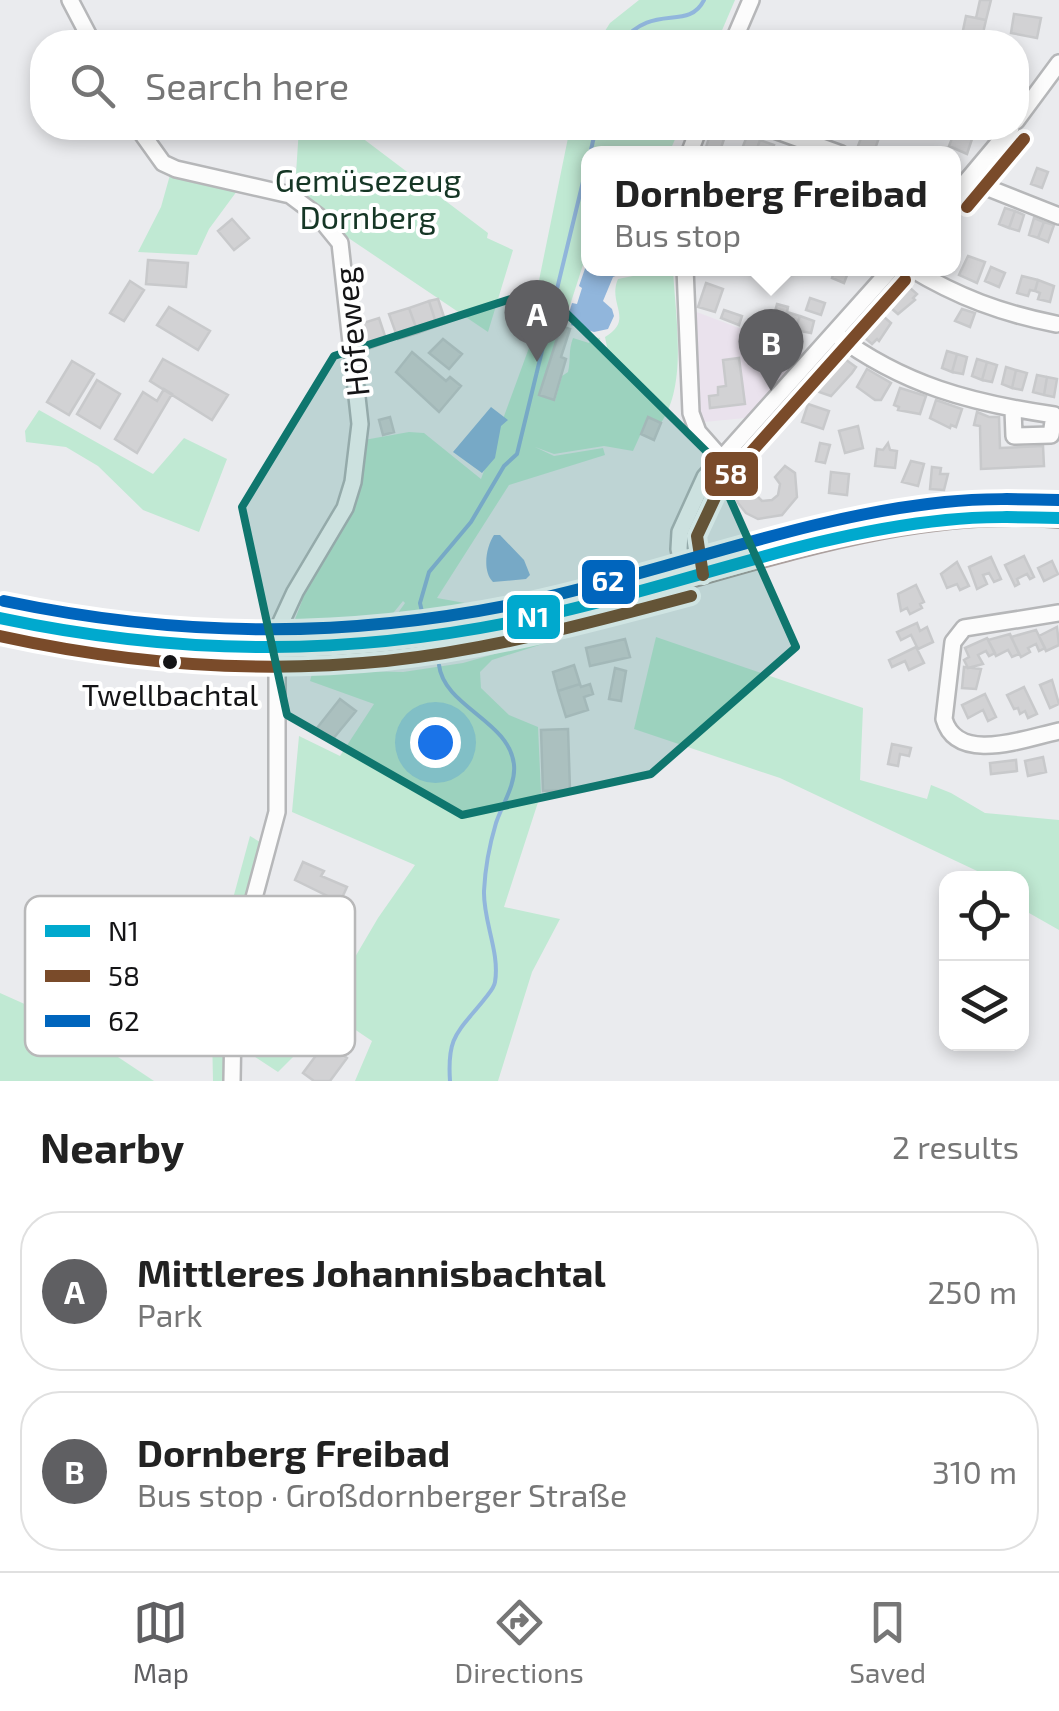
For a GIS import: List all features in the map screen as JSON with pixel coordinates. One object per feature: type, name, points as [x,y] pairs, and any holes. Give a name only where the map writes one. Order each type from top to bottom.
[{"type":"main road","points":[[0,618],[117,638],[277,648],[386,643],[476,630],[614,600],[835,541],[918,524],[974,518],[1059,518]]},
{"type":"street","points":[[70,0],[86,30]]},
{"type":"street","points":[[738,30],[750,0]]},
{"type":"street","points":[[1029,103],[1059,63]]},
{"type":"street","name":"Höfeweg","points":[[147,140],[163,162],[176,169],[290,195],[318,216],[340,243],[360,424],[353,482],[345,508],[283,616],[277,648]]},
{"type":"street","points":[[961,188],[1001,140]]},
{"type":"street","points":[[968,180],[1059,216]]},
{"type":"street","points":[[686,276],[691,413],[698,432],[722,458]]},
{"type":"street","points":[[686,580],[679,549],[680,532],[694,498],[722,458],[885,276]]},
{"type":"street","points":[[923,276],[952,293],[989,307],[1056,324]]},
{"type":"street","points":[[835,334],[896,374],[976,402],[1013,410]]},
{"type":"street","points":[[1059,612],[964,628],[953,642],[944,719],[946,729],[957,740],[978,745],[1059,731]]},
{"type":"street","points":[[254,896],[277,812],[277,648]]},
{"type":"highlighted area","points":[[542,289],[711,456],[796,647],[651,774],[462,815],[287,715],[242,507],[334,356]]},
{"type":"shaded area","points":[[694,311],[805,353],[745,418],[704,422],[699,410]]},
{"type":"green space","points":[[639,0],[735,0],[722,30],[606,30]]},
{"type":"green space","name":"Gemüsezeug Dornberg","points":[[298,140],[365,140],[488,233],[487,238],[513,250],[488,332],[344,235],[295,189]]},
{"type":"green space","points":[[568,140],[675,140],[672,146],[581,146],[581,271],[541,396],[555,400],[562,376],[568,372],[573,338],[589,343],[591,337],[600,338],[601,348],[607,347],[605,337],[618,324],[618,279],[673,276],[677,369],[675,389],[661,423],[648,418],[633,451],[604,446],[554,454],[535,447],[554,456],[603,448],[605,455],[509,485],[437,598],[465,603],[554,596],[556,602],[442,625],[346,633],[346,627],[393,620],[403,601],[390,617],[292,627],[302,601],[300,596],[364,440],[424,433],[481,479],[530,345],[535,300]]},
{"type":"green space","points":[[170,175],[237,191],[209,229],[197,255],[138,252],[161,207]]},
{"type":"green space","points":[[39,410],[153,474],[184,438],[227,459],[199,532],[143,510],[98,466],[66,447],[26,442],[25,431]]},
{"type":"green space","points":[[577,630],[492,660],[480,672],[481,688],[509,715],[538,727],[541,793],[504,907],[560,919],[532,972],[498,1081],[355,1081],[372,1041],[355,1030],[355,957],[415,865],[292,812],[299,736],[340,756],[374,704],[310,681],[313,670],[403,672],[463,663]]},
{"type":"green space","points":[[656,637],[863,708],[860,780],[927,799],[931,785],[985,813],[1059,820],[1059,930],[1029,913],[1029,871],[977,871],[780,778],[634,729]]},
{"type":"green space","points":[[250,836],[260,842],[245,896],[234,896]]},
{"type":"green space","points":[[0,993],[25,1004],[25,1056],[116,1056],[154,1081],[0,1081]]},
{"type":"green space","points":[[212,1056],[224,1056],[223,1081],[213,1081]]},
{"type":"green space","points":[[254,1056],[294,1056],[278,1072]]},
{"type":"water","points":[[582,276],[615,276],[603,301],[614,316],[608,329],[594,332],[571,325],[569,313],[572,303],[577,304],[582,288],[579,286]]},
{"type":"water","points":[[491,407],[508,420],[501,426],[495,458],[482,473],[453,452]]},
{"type":"water","points":[[494,535],[500,535],[524,560],[530,575],[526,579],[493,582],[486,559]]},
{"type":"building","points":[[980,0],[991,0],[986,20],[976,18]]},
{"type":"building","points":[[1014,14],[1041,18],[1037,38],[1029,36],[1029,30],[1011,30]]},
{"type":"building","points":[[966,16],[986,20],[984,30],[963,30]]},
{"type":"building","points":[[708,140],[724,140],[722,146],[706,146]]},
{"type":"building","points":[[745,140],[760,140],[758,146],[743,146]]},
{"type":"building","points":[[860,140],[878,140],[876,146],[858,146]]},
{"type":"building","points":[[951,140],[972,140],[967,154],[961,151],[961,146],[949,146]]},
{"type":"building","points":[[1037,168],[1048,172],[1042,188],[1031,184]]},
{"type":"building","points":[[1005,208],[1015,211],[1009,228],[999,224]]},
{"type":"building","points":[[1015,211],[1024,215],[1019,231],[1009,228]]},
{"type":"building","points":[[1034,218],[1044,222],[1038,238],[1029,235]]},
{"type":"building","points":[[232,219],[249,238],[234,250],[218,231]]},
{"type":"building","points":[[1044,222],[1054,225],[1048,242],[1038,238]]},
{"type":"building","points":[[968,256],[985,262],[977,283],[961,276]]},
{"type":"building","points":[[148,260],[188,263],[186,287],[146,284]]},
{"type":"building","points":[[991,267],[1005,273],[999,287],[985,281]]},
{"type":"building","points":[[833,276],[847,276],[844,283]]},
{"type":"building","points":[[1022,276],[1038,280],[1035,291],[1030,290],[1028,296],[1017,293]]},
{"type":"building","points":[[1038,280],[1054,286],[1050,302],[1038,299]]},
{"type":"building","points":[[130,281],[144,290],[124,321],[110,313]]},
{"type":"building","points":[[902,281],[917,294],[898,314],[884,302]]},
{"type":"building","points":[[706,283],[723,289],[715,312],[698,307]]},
{"type":"building","points":[[810,298],[825,303],[821,315],[806,310]]},
{"type":"building","points":[[438,299],[446,323],[437,326],[429,301]]},
{"type":"building","points":[[429,301],[437,326],[418,333],[409,308]]},
{"type":"building","points":[[777,304],[800,316],[797,324],[784,320],[779,333],[770,330]]},
{"type":"building","points":[[169,307],[210,331],[198,350],[157,325]]},
{"type":"building","points":[[409,308],[418,333],[398,339],[389,314]]},
{"type":"building","points":[[962,309],[975,313],[970,327],[955,321]]},
{"type":"building","points":[[724,310],[742,316],[739,325],[721,318]]},
{"type":"building","points":[[877,311],[891,323],[879,341],[872,344],[858,332]]},
{"type":"building","points":[[800,316],[814,321],[811,333],[795,330]]},
{"type":"building","points":[[379,318],[387,342],[368,349],[360,324]]},
{"type":"building","points":[[561,326],[570,329],[554,400],[539,395]]},
{"type":"building","points":[[443,339],[462,354],[449,369],[429,353]]},
{"type":"building","points":[[947,351],[957,354],[952,372],[942,368]]},
{"type":"building","points":[[412,352],[446,381],[450,377],[461,386],[439,412],[396,372]]},
{"type":"building","points":[[838,354],[856,367],[852,373],[831,396],[810,389]]},
{"type":"building","points":[[957,354],[967,357],[963,374],[952,372]]},
{"type":"building","points":[[739,358],[745,404],[710,408],[709,396],[718,395],[718,387],[726,386],[723,360]]},
{"type":"building","points":[[163,359],[228,395],[212,420],[150,381]]},
{"type":"building","points":[[977,359],[987,362],[982,380],[972,376]]},
{"type":"building","points":[[72,361],[94,374],[69,415],[47,402]]},
{"type":"building","points":[[987,362],[997,365],[992,382],[982,380]]},
{"type":"building","points":[[1006,367],[1016,370],[1012,388],[1002,384]]},
{"type":"building","points":[[867,369],[891,383],[881,400],[857,387]]},
{"type":"building","points":[[1016,370],[1027,373],[1022,390],[1012,388]]},
{"type":"building","points":[[1037,375],[1047,377],[1044,395],[1033,392]]},
{"type":"building","points":[[1047,377],[1057,379],[1054,397],[1044,395]]},
{"type":"building","points":[[97,380],[120,394],[100,428],[77,414]]},
{"type":"building","points":[[900,388],[926,396],[920,414],[898,410],[894,405]]},
{"type":"building","points":[[164,389],[172,394],[137,453],[115,439],[143,392],[157,401]]},
{"type":"building","points":[[936,400],[962,409],[956,427],[930,418]]},
{"type":"building","points":[[808,404],[829,411],[823,429],[802,422]]},
{"type":"building","points":[[977,412],[999,417],[1000,448],[1043,446],[1044,466],[981,469],[980,426],[974,425]]},
{"type":"building","points":[[390,417],[394,432],[383,435],[379,420]]},
{"type":"building","points":[[648,417],[661,423],[654,440],[641,434]]},
{"type":"building","points":[[858,426],[863,448],[845,453],[839,431]]},
{"type":"building","points":[[820,443],[830,445],[825,463],[816,461]]},
{"type":"building","points":[[888,443],[890,450],[897,451],[895,468],[875,466],[877,449],[883,450]]},
{"type":"building","points":[[911,461],[924,464],[918,486],[902,482]]},
{"type":"building","points":[[752,462],[759,475],[752,491],[762,501],[778,495],[780,484],[775,477],[785,466],[795,473],[797,497],[782,515],[758,519],[738,503],[735,477],[744,463]]},
{"type":"building","points":[[932,467],[941,468],[940,474],[948,474],[944,490],[930,489]]},
{"type":"building","points":[[831,472],[849,474],[847,495],[829,493]]},
{"type":"building","points":[[1024,556],[1034,577],[1030,579],[1027,574],[1017,579],[1019,584],[1015,586],[1005,565]]},
{"type":"building","points":[[991,557],[1001,579],[994,582],[989,573],[983,575],[987,584],[977,589],[969,567]]},
{"type":"building","points":[[1052,561],[1058,574],[1044,581],[1038,568]]},
{"type":"building","points":[[957,562],[969,586],[960,590],[957,584],[947,588],[941,574]]},
{"type":"building","points":[[916,585],[924,602],[920,604],[922,608],[910,614],[907,608],[901,611],[898,594]]},
{"type":"building","points":[[917,623],[920,631],[927,627],[933,642],[918,649],[911,635],[901,640],[897,632]]},
{"type":"building","points":[[1057,627],[1059,645],[1046,651],[1039,636]]},
{"type":"building","points":[[1036,630],[1045,648],[1039,651],[1036,644],[1021,657],[1011,637]]},
{"type":"building","points":[[1010,634],[1019,654],[1012,657],[1008,650],[996,656],[988,640]]},
{"type":"building","points":[[987,638],[995,653],[989,656],[986,651],[978,655],[983,664],[968,668],[965,648]]},
{"type":"building","points":[[625,639],[630,657],[590,666],[586,648]]},
{"type":"building","points":[[916,647],[924,663],[909,670],[905,661],[892,667],[889,660]]},
{"type":"building","points":[[574,665],[580,684],[558,691],[553,672]]},
{"type":"building","points":[[964,667],[981,669],[976,689],[962,688]]},
{"type":"building","points":[[615,668],[626,671],[621,701],[609,699]]},
{"type":"building","points":[[1052,680],[1059,704],[1050,708],[1040,685]]},
{"type":"building","points":[[590,684],[593,694],[584,697],[588,710],[566,717],[558,691]]},
{"type":"building","points":[[1024,687],[1037,714],[1028,718],[1025,711],[1020,714],[1018,708],[1014,709],[1007,695]]},
{"type":"building","points":[[985,694],[996,717],[988,721],[983,710],[968,718],[962,705]]},
{"type":"building","points":[[340,699],[356,711],[332,740],[317,728]]},
{"type":"building","points":[[568,729],[570,790],[543,791],[541,730]]},
{"type":"building","points":[[892,744],[911,748],[909,756],[900,754],[898,766],[888,764]]},
{"type":"building","points":[[1043,757],[1046,772],[1028,776],[1025,761]]},
{"type":"building","points":[[1016,760],[1017,771],[991,774],[990,763]]},
{"type":"building","points":[[303,862],[324,871],[321,876],[347,887],[343,896],[328,896],[295,880]]},
{"type":"building","points":[[316,1056],[347,1058],[330,1081],[314,1081],[303,1073]]},
{"type":"waterway","points":[[634,30],[646,23],[689,14],[704,0]]},
{"type":"waterway","points":[[592,146],[593,140]]},
{"type":"waterway","points":[[422,612],[420,603],[429,572],[471,522],[504,466],[517,454],[581,190]]},
{"type":"waterway","points":[[439,665],[452,692],[501,737],[514,765],[511,787],[494,831],[485,883],[495,982],[456,1036],[450,1054],[450,1081]]},
{"type":"transit line","name":"58","points":[[967,207],[1023,140]]},
{"type":"transit line","name":"58","points":[[703,575],[697,536],[720,487],[905,280]]},
{"type":"transit line","name":"62","points":[[4,601],[205,628],[404,622],[539,599],[791,531],[893,509],[974,500],[1059,500]]},
{"type":"transit line","name":"N1","points":[[0,618],[68,631],[203,645],[270,647],[404,639],[541,616],[792,549],[894,527],[974,518],[1059,518]]},
{"type":"transit line","name":"58","points":[[0,636],[144,660],[240,666],[337,665],[501,643],[691,596]]},
{"type":"place","name":"Mittleres Johannisbachtal","points":[[537,362]]},
{"type":"place","name":"Dornberg Freibad","points":[[771,391]]},
{"type":"place","name":"Twellbachtal","points":[[170,662]]}]
